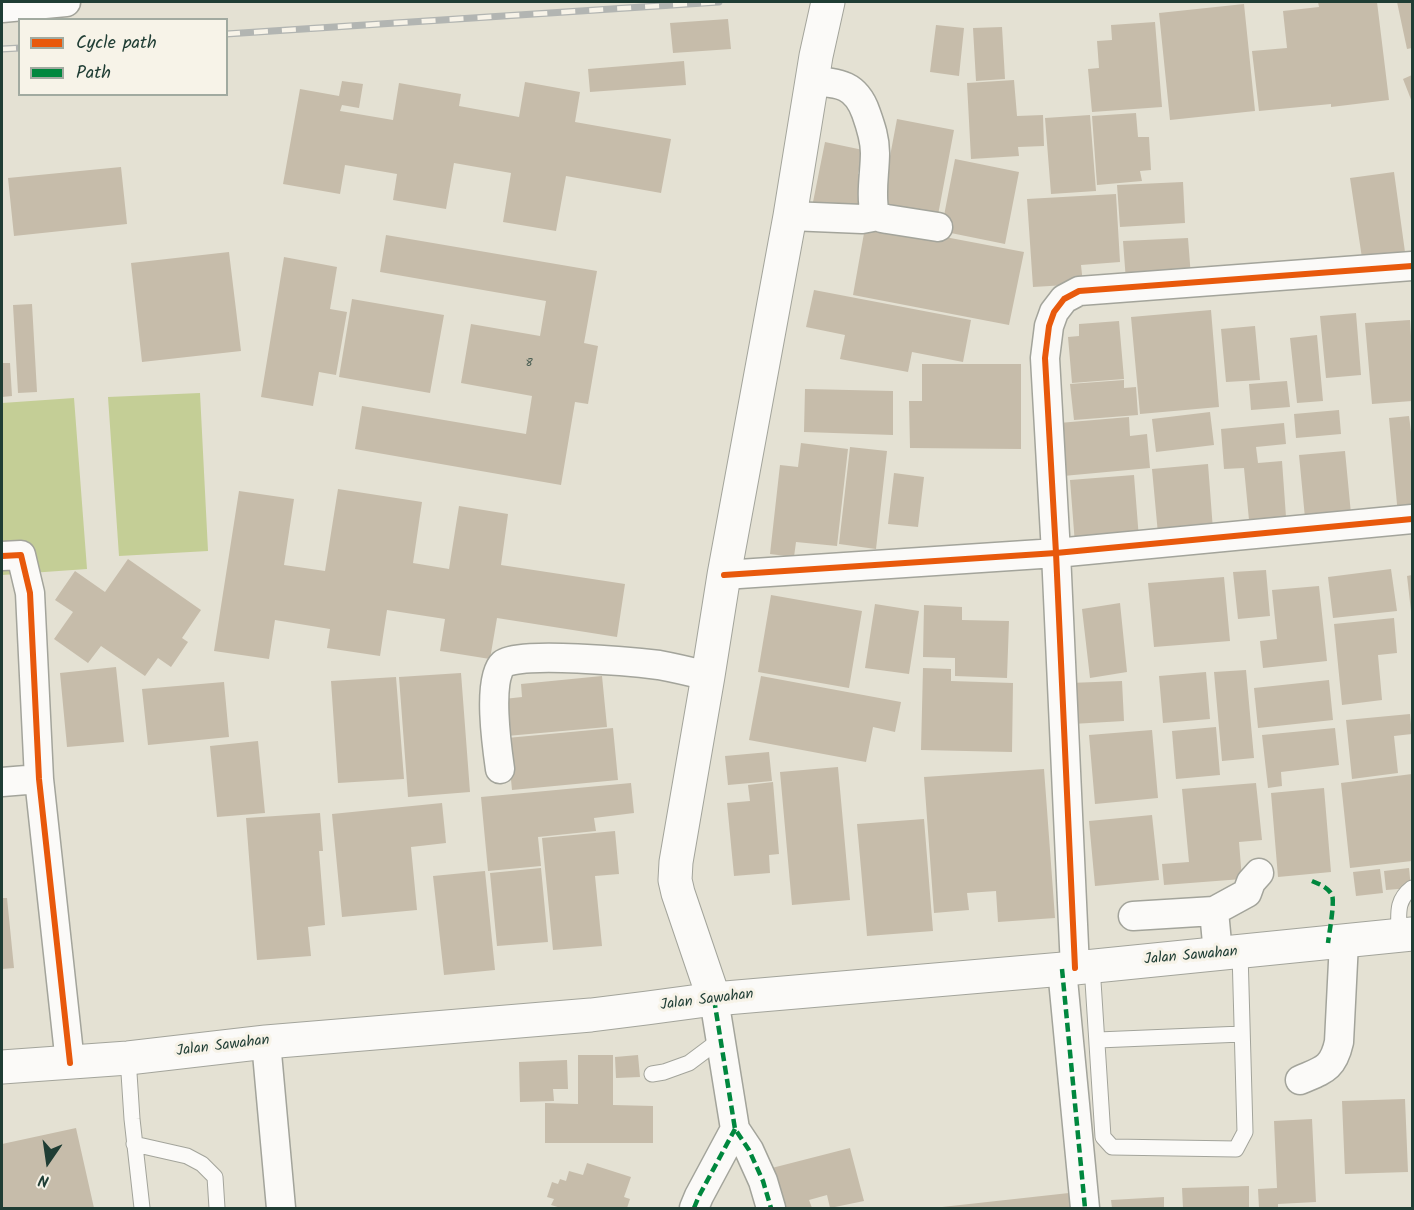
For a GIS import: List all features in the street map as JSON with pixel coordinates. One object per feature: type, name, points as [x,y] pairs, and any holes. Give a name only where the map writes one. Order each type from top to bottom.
[{"type":"main road","points":[[714,999],[675,880],[676,862],[724,575],[828,2]]},
{"type":"main road","name":"Jalan Sawahan","points":[[2,1067],[128,1058],[266,1042],[591,1015],[714,999],[1076,968],[1406,934]]},
{"type":"street","points":[[2,8],[66,2]]},
{"type":"street","points":[[812,81],[835,82],[847,87],[863,103],[873,133],[874,204],[875,214],[878,216]]},
{"type":"street","points":[[790,216],[862,219],[878,216],[938,226]]},
{"type":"street","points":[[1085,1209],[1076,968],[1045,358],[1049,326],[1054,312],[1064,299],[1079,291],[1413,266]]},
{"type":"street","points":[[724,575],[1056,553],[1413,519]]},
{"type":"street","points":[[2,556],[21,555],[30,593],[39,779],[70,1062]]},
{"type":"street","points":[[500,768],[494,703],[495,684],[503,664],[515,659],[540,658],[604,660],[659,666],[708,676]]},
{"type":"street","points":[[2,782],[39,779]]},
{"type":"street","points":[[1133,916],[1214,911],[1247,893],[1251,882],[1259,873]]},
{"type":"street","points":[[1214,911],[1229,953]]},
{"type":"street","points":[[1300,1080],[1331,1064],[1336,1054],[1339,1042],[1344,942]]},
{"type":"street","points":[[714,999],[735,1129],[749,1150],[764,1181],[771,1209]]},
{"type":"street","points":[[266,1042],[281,1209]]},
{"type":"street","points":[[694,1209],[735,1129]]},
{"type":"lane","points":[[1406,934],[1399,906],[1402,898],[1413,888]]},
{"type":"lane","points":[[1076,968],[1098,1040],[1103,1137],[1112,1147],[1236,1149],[1245,1132],[1242,1034],[1229,953]]},
{"type":"lane","points":[[1098,1040],[1242,1034]]},
{"type":"lane","points":[[652,1074],[689,1063],[721,1039]]},
{"type":"lane","points":[[128,1058],[134,1144],[142,1209]]},
{"type":"lane","points":[[134,1144],[187,1156],[202,1164],[215,1177],[217,1209]]},
{"type":"green space","points":[[200,393],[208,551],[119,556],[108,397]]},
{"type":"green space","points":[[74,398],[87,569],[2,575],[2,403]]},
{"type":"building","points":[[1318,2],[1377,2],[1389,100],[1331,107],[1331,104],[1259,111],[1252,51],[1287,48],[1283,11],[1319,7]]},
{"type":"building","points":[[1397,2],[1412,2],[1412,48],[1407,49]]},
{"type":"building","points":[[1244,4],[1255,111],[1170,120],[1159,13]]},
{"type":"building","points":[[728,19],[731,49],[673,53],[670,23]]},
{"type":"building","points":[[1155,22],[1162,107],[1092,112],[1088,69],[1099,68],[1097,41],[1112,40],[1111,25]]},
{"type":"building","points":[[936,25],[964,28],[959,76],[930,72]]},
{"type":"building","points":[[1002,27],[1005,79],[976,81],[973,28]]},
{"type":"building","points":[[684,61],[686,85],[590,92],[588,69]]},
{"type":"building","points":[[1412,75],[1412,102],[1403,79]]},
{"type":"building","points":[[1014,80],[1017,116],[1043,115],[1044,146],[1018,147],[1019,156],[971,159],[967,83]]},
{"type":"building","points":[[342,81],[363,84],[359,108],[342,105],[340,111],[393,120],[399,83],[461,94],[459,106],[519,117],[525,82],[580,92],[575,122],[671,139],[661,193],[566,176],[556,231],[503,222],[511,173],[454,163],[446,209],[393,200],[397,174],[345,165],[340,194],[283,184],[300,89],[339,96]]},
{"type":"building","points":[[1136,113],[1138,137],[1149,137],[1151,170],[1140,171],[1142,181],[1097,185],[1092,116]]},
{"type":"building","points":[[1090,115],[1096,191],[1051,194],[1045,118]]},
{"type":"building","points":[[897,119],[954,130],[938,215],[881,204]]},
{"type":"building","points":[[825,142],[863,150],[858,174],[867,176],[860,216],[812,207]]},
{"type":"building","points":[[955,159],[1019,172],[1005,244],[941,231]]},
{"type":"building","points":[[121,167],[127,224],[14,236],[8,178]]},
{"type":"building","points":[[1394,172],[1405,252],[1362,258],[1350,178]]},
{"type":"building","points":[[1183,182],[1185,223],[1120,227],[1117,185]]},
{"type":"building","points":[[1116,194],[1120,262],[1081,265],[1083,284],[1033,287],[1027,199]]},
{"type":"building","points":[[866,222],[1024,252],[1009,325],[853,295]]},
{"type":"building","points":[[386,235],[597,271],[584,343],[598,346],[588,404],[575,402],[561,485],[355,449],[362,406],[526,434],[532,396],[461,383],[471,324],[540,336],[546,301],[380,272]]},
{"type":"building","points":[[1188,238],[1191,277],[1126,281],[1123,241]]},
{"type":"building","points":[[229,252],[241,351],[142,362],[131,263]]},
{"type":"building","points":[[284,257],[337,267],[330,309],[347,312],[336,375],[319,372],[313,406],[261,397]]},
{"type":"building","points":[[814,290],[971,320],[963,362],[912,352],[908,372],[840,359],[845,335],[806,327]]},
{"type":"building","points":[[352,299],[444,315],[430,393],[339,377]]},
{"type":"building","points":[[32,304],[37,392],[18,393],[13,305]]},
{"type":"building","points":[[1211,310],[1219,407],[1140,414],[1131,317]]},
{"type":"building","points":[[1356,313],[1361,375],[1326,378],[1320,316]]},
{"type":"building","points":[[1410,320],[1412,401],[1372,404],[1365,323]]},
{"type":"building","points":[[1119,321],[1124,379],[1072,383],[1068,337],[1079,336],[1079,324]]},
{"type":"building","points":[[1255,326],[1260,380],[1226,382],[1221,329]]},
{"type":"building","points":[[1317,335],[1323,401],[1297,403],[1290,338]]},
{"type":"building","points":[[2,363],[10,363],[12,396],[2,397]]},
{"type":"building","points":[[922,364],[1021,364],[1021,449],[910,448],[909,401],[922,401]]},
{"type":"building","points":[[1124,380],[1124,388],[1136,387],[1138,415],[1074,420],[1070,384]]},
{"type":"building","points":[[1287,381],[1290,407],[1251,410],[1249,384]]},
{"type":"building","points":[[805,389],[893,391],[893,435],[804,432]]},
{"type":"building","points":[[1339,410],[1341,434],[1296,438],[1294,414]]},
{"type":"building","points":[[1210,412],[1214,445],[1156,452],[1152,419]]},
{"type":"building","points":[[1409,416],[1412,440],[1412,514],[1398,515],[1389,418]]},
{"type":"building","points":[[1129,417],[1130,436],[1147,434],[1150,468],[1063,476],[1059,423]]},
{"type":"building","points":[[1284,423],[1286,444],[1256,447],[1258,463],[1282,461],[1286,517],[1249,520],[1244,468],[1224,469],[1221,429]]},
{"type":"building","points":[[801,443],[848,449],[837,546],[796,542],[794,557],[770,554],[780,465],[798,467]]},
{"type":"building","points":[[850,447],[887,451],[876,549],[839,544]]},
{"type":"building","points":[[1345,451],[1351,514],[1305,518],[1299,455]]},
{"type":"building","points":[[1208,464],[1213,530],[1158,534],[1152,469]]},
{"type":"building","points":[[894,473],[924,477],[918,527],[888,524]]},
{"type":"building","points":[[1134,475],[1139,539],[1075,544],[1070,480]]},
{"type":"building","points":[[338,489],[422,502],[413,563],[449,569],[459,506],[508,514],[501,565],[625,584],[617,637],[497,618],[490,659],[440,651],[445,619],[387,610],[380,656],[327,648],[330,629],[275,620],[269,659],[214,651],[239,491],[294,499],[284,565],[325,571]]},
{"type":"building","points":[[128,559],[201,610],[182,638],[188,642],[171,667],[158,658],[145,676],[101,646],[88,663],[54,639],[73,612],[55,600],[75,571],[105,592]]},
{"type":"building","points":[[1391,569],[1397,611],[1333,618],[1328,577]]},
{"type":"building","points":[[1266,570],[1270,616],[1238,619],[1233,572]]},
{"type":"building","points":[[1412,575],[1412,611],[1411,611],[1407,576]]},
{"type":"building","points":[[1224,577],[1230,641],[1154,647],[1148,583]]},
{"type":"building","points":[[1319,586],[1327,661],[1263,668],[1260,641],[1277,639],[1272,590]]},
{"type":"building","points":[[771,595],[862,611],[849,688],[758,672]]},
{"type":"building","points":[[1120,603],[1127,672],[1090,678],[1082,609]]},
{"type":"building","points":[[875,604],[919,611],[909,674],[865,668]]},
{"type":"building","points":[[924,605],[962,607],[962,620],[1009,621],[1007,678],[955,676],[955,658],[923,657]]},
{"type":"building","points":[[1394,618],[1397,653],[1378,655],[1382,700],[1342,705],[1334,624]]},
{"type":"building","points":[[116,667],[124,742],[67,747],[60,673]]},
{"type":"building","points":[[923,668],[951,669],[951,681],[1013,683],[1012,752],[921,750]]},
{"type":"building","points":[[1246,670],[1254,758],[1222,761],[1214,672]]},
{"type":"building","points":[[1206,672],[1210,719],[1163,723],[1159,676]]},
{"type":"building","points":[[461,673],[470,792],[408,797],[399,677]]},
{"type":"building","points":[[602,676],[607,727],[507,736],[504,699],[522,697],[521,684]]},
{"type":"building","points":[[761,676],[901,702],[895,732],[873,727],[866,762],[749,740]]},
{"type":"building","points":[[396,677],[404,779],[338,783],[331,681]]},
{"type":"building","points":[[1329,680],[1333,720],[1258,728],[1254,688]]},
{"type":"building","points":[[1122,681],[1124,721],[1072,724],[1069,683]]},
{"type":"building","points":[[224,682],[229,737],[148,745],[142,689]]},
{"type":"building","points":[[1410,714],[1412,734],[1394,736],[1398,773],[1352,779],[1346,720]]},
{"type":"building","points":[[1216,727],[1220,775],[1176,779],[1172,731]]},
{"type":"building","points":[[613,728],[618,780],[512,790],[507,738]]},
{"type":"building","points":[[1335,728],[1339,765],[1281,772],[1282,786],[1268,788],[1262,735]]},
{"type":"building","points":[[1152,730],[1158,798],[1095,804],[1089,735]]},
{"type":"building","points":[[258,741],[265,813],[217,817],[210,746]]},
{"type":"building","points":[[769,752],[772,781],[728,785],[725,756]]},
{"type":"building","points":[[838,767],[850,900],[792,905],[780,772]]},
{"type":"building","points":[[1044,769],[1055,918],[998,922],[996,891],[967,893],[969,910],[934,913],[924,777]]},
{"type":"building","points":[[1412,774],[1412,861],[1350,868],[1341,783]]},
{"type":"building","points":[[773,782],[779,854],[769,855],[770,873],[734,876],[727,803],[750,801],[748,785]]},
{"type":"building","points":[[631,783],[634,813],[594,818],[596,831],[538,837],[541,866],[488,871],[481,797]]},
{"type":"building","points":[[1256,783],[1262,840],[1239,842],[1242,879],[1164,885],[1162,864],[1189,862],[1182,789]]},
{"type":"building","points":[[1324,788],[1331,872],[1278,877],[1271,793]]},
{"type":"building","points":[[442,803],[446,843],[411,847],[417,910],[342,917],[332,814]]},
{"type":"building","points":[[320,813],[323,851],[319,851],[325,925],[308,927],[311,956],[257,960],[246,818]]},
{"type":"building","points":[[1152,815],[1159,880],[1095,886],[1089,821]]},
{"type":"building","points":[[924,819],[933,931],[867,936],[857,824]]},
{"type":"building","points":[[615,831],[619,874],[595,876],[602,946],[553,950],[542,838]]},
{"type":"building","points":[[541,868],[548,942],[497,946],[490,873]]},
{"type":"building","points":[[1409,868],[1411,888],[1386,890],[1384,871]]},
{"type":"building","points":[[1380,869],[1383,893],[1356,896],[1353,872]]},
{"type":"building","points":[[485,871],[495,970],[444,975],[433,876]]},
{"type":"building","points":[[2,898],[7,898],[14,968],[2,969]]},
{"type":"building","points":[[578,1055],[613,1055],[613,1105],[653,1106],[653,1143],[545,1143],[545,1103],[578,1104]]},
{"type":"building","points":[[638,1055],[640,1077],[616,1078],[615,1057]]},
{"type":"building","points":[[567,1060],[568,1089],[553,1089],[554,1101],[520,1102],[519,1062]]},
{"type":"building","points":[[1405,1099],[1408,1172],[1345,1174],[1342,1101]]},
{"type":"building","points":[[1312,1119],[1316,1202],[1278,1204],[1278,1208],[1259,1208],[1258,1189],[1277,1188],[1274,1121]]},
{"type":"building","points":[[76,1128],[94,1208],[2,1208],[2,1144]]},
{"type":"building","points":[[850,1148],[864,1201],[830,1208],[827,1195],[809,1200],[812,1208],[778,1208],[768,1169]]},
{"type":"building","points":[[587,1163],[631,1177],[624,1197],[630,1199],[627,1208],[561,1208],[551,1205],[554,1199],[547,1197],[552,1182],[558,1184],[560,1179],[566,1181],[569,1171],[583,1175]]},
{"type":"building","points":[[1249,1186],[1249,1208],[1183,1208],[1182,1188]]},
{"type":"building","points":[[1078,1192],[1080,1208],[942,1208],[942,1207]]},
{"type":"building","points":[[1164,1197],[1164,1208],[1112,1208],[1111,1200]]},
{"type":"railway","points":[[228,34],[719,2]]},
{"type":"railway","points":[[2,49],[18,48]]},
{"type":"marked path","points":[[1312,881],[1326,888],[1332,895],[1328,943]]},
{"type":"marked path","points":[[1062,969],[1085,1208]]},
{"type":"marked path","points":[[714,999],[735,1129],[749,1150],[763,1181],[771,1208]]},
{"type":"marked path","points":[[694,1208],[735,1129]]},
{"type":"cycle path","points":[[1075,968],[1045,358],[1049,326],[1054,312],[1064,299],[1079,291],[1412,266]]},
{"type":"cycle path","points":[[724,575],[1056,553],[1412,519]]},
{"type":"cycle path","points":[[2,556],[21,555],[30,593],[39,779],[70,1063]]}]
